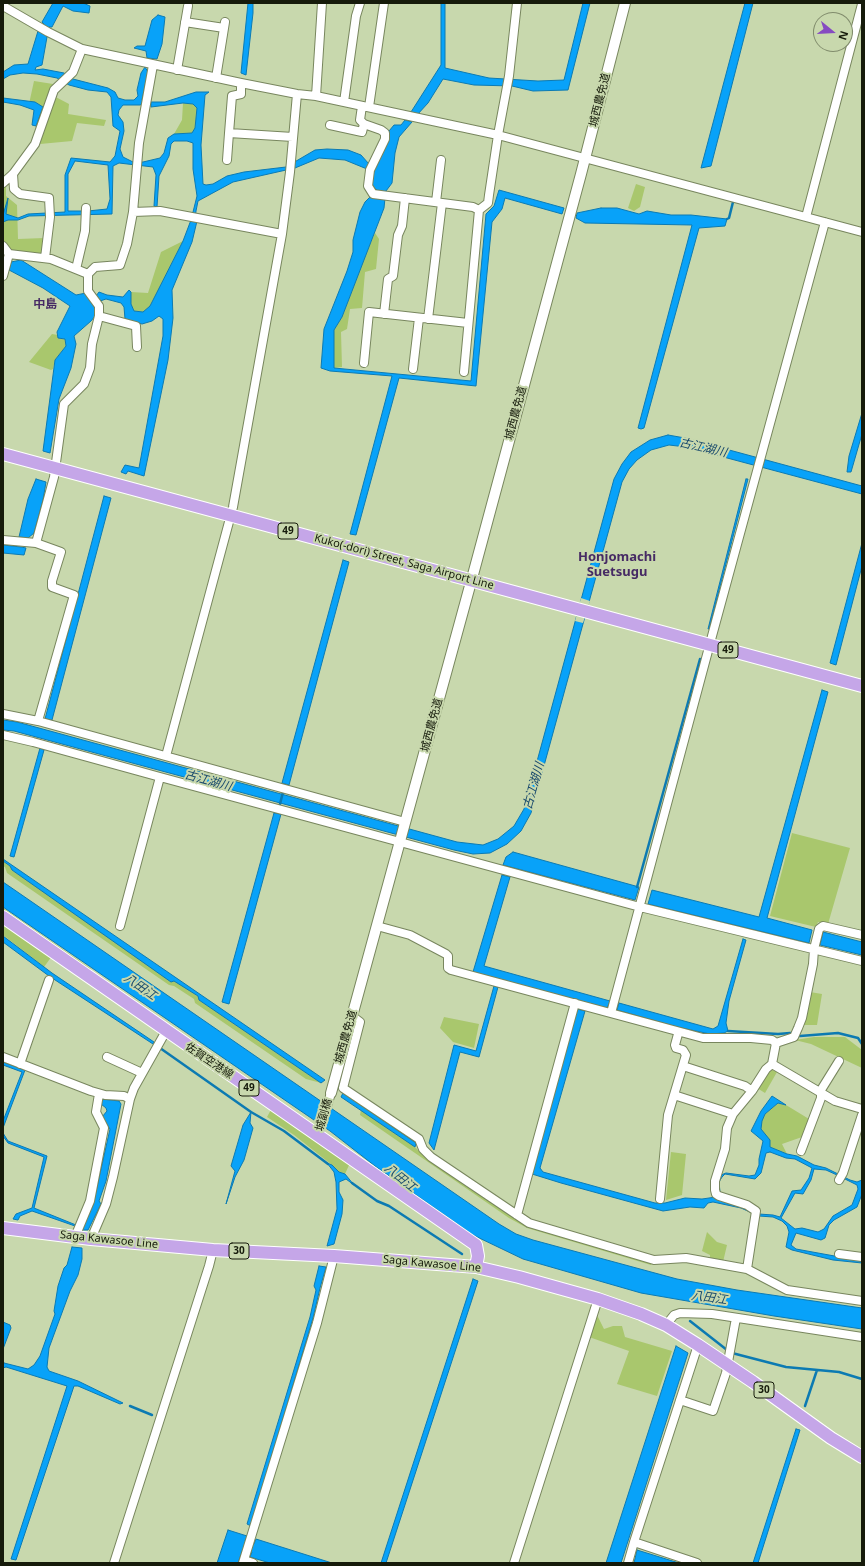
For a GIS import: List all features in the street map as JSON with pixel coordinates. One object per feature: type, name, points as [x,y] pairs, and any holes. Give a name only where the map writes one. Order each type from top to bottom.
[{"type":"main road","name":"Kuko(-dori) Street, Saga Airport Line","points":[[3,454],[710,645]]},
{"type":"main road","name":"49","points":[[710,645],[862,686]]},
{"type":"main road","name":"佐賀空港線","points":[[3,917],[476,1245],[478,1256],[476,1267]]},
{"type":"main road","name":"Saga Kawasoe Line","points":[[3,1228],[91,1239],[212,1250],[334,1256],[476,1267],[519,1277],[598,1299],[641,1314],[666,1325],[698,1345],[729,1357],[831,1438],[862,1457]]},
{"type":"street","points":[[316,96],[322,3]]},
{"type":"street","points":[[344,102],[356,16],[360,3]]},
{"type":"street","points":[[384,3],[366,107],[360,120],[364,124],[385,133],[385,139],[371,166],[368,186],[373,194],[479,210]]},
{"type":"street","points":[[464,372],[479,210],[488,202],[490,195],[498,134],[508,88],[517,3]]},
{"type":"street","name":"城西農免道","points":[[330,1093],[471,581],[585,159],[625,3]]},
{"type":"street","points":[[806,217],[862,4]]},
{"type":"street","points":[[3,6],[40,28],[82,49],[216,78],[297,94],[316,96],[498,134],[585,159],[862,232]]},
{"type":"street","points":[[177,70],[188,6]]},
{"type":"street","points":[[185,22],[224,25],[216,78]]},
{"type":"street","points":[[3,183],[13,174],[35,144],[54,90],[76,68],[82,49]]},
{"type":"street","points":[[36,543],[54,477],[64,404],[84,384],[90,368],[92,344],[99,316],[99,306],[88,291],[88,274],[94,266],[120,265],[127,244],[133,212],[139,143],[153,65]]},
{"type":"street","points":[[227,160],[232,96],[241,94],[241,83]]},
{"type":"street","points":[[166,756],[231,515],[282,234],[290,172],[297,94]]},
{"type":"street","points":[[330,125],[362,132],[364,124]]},
{"type":"street","points":[[229,133],[293,137]]},
{"type":"street","points":[[428,319],[439,203],[441,160]]},
{"type":"street","points":[[13,174],[14,189],[20,194],[49,198],[50,214],[46,258]]},
{"type":"street","points":[[384,314],[388,279],[393,276],[398,235],[402,226],[405,198]]},
{"type":"street","points":[[133,212],[160,211],[282,234]]},
{"type":"street","points":[[76,269],[85,231],[86,212]]},
{"type":"street","points":[[611,1013],[825,222]]},
{"type":"street","points":[[3,246],[9,254],[19,257],[46,258],[88,274]]},
{"type":"street","points":[[3,276],[9,254]]},
{"type":"street","points":[[364,364],[369,312],[468,323]]},
{"type":"street","points":[[99,316],[136,326],[137,347]]},
{"type":"street","points":[[414,369],[419,318]]},
{"type":"street","points":[[3,540],[36,543],[61,552],[52,581],[52,587],[74,595],[38,721]]},
{"type":"street","points":[[3,714],[38,721],[405,822]]},
{"type":"street","points":[[3,735],[640,907],[862,961]]},
{"type":"street","points":[[120,926],[160,777]]},
{"type":"street","points":[[377,926],[410,935],[446,954],[448,956],[448,968],[451,970],[703,1038],[751,1038],[772,1040],[776,1043]]},
{"type":"street","points":[[776,1043],[795,1035],[802,1018],[819,929],[823,926],[862,935]]},
{"type":"street","points":[[20,1064],[50,980]]},
{"type":"street","points":[[517,1215],[574,1003]]},
{"type":"street","points":[[352,1016],[360,1022],[343,1088],[419,1139],[423,1149],[431,1157],[529,1222],[540,1227],[654,1260],[686,1258],[747,1269],[787,1290],[862,1301]]},
{"type":"street","points":[[91,1239],[106,1204],[130,1099],[142,1073],[166,1031]]},
{"type":"street","points":[[660,1199],[668,1116],[686,1055],[683,1050],[676,1048],[677,1031]]},
{"type":"street","points":[[747,1269],[757,1214],[747,1205],[718,1195],[715,1181],[725,1150],[727,1128],[734,1114],[752,1091],[766,1069],[772,1064],[776,1043]]},
{"type":"street","points":[[3,1057],[99,1094],[124,1096],[130,1099]]},
{"type":"street","points":[[107,1057],[142,1073]]},
{"type":"street","points":[[801,1151],[821,1094],[821,1090],[839,1061]]},
{"type":"street","points":[[772,1064],[821,1094],[835,1101],[862,1109]]},
{"type":"street","points":[[684,1066],[745,1086],[752,1091]]},
{"type":"street","name":"城副橋","points":[[318,1136],[330,1093]]},
{"type":"street","points":[[75,1237],[90,1201],[104,1128],[96,1112],[99,1094]]},
{"type":"street","points":[[674,1095],[734,1114]]},
{"type":"street","points":[[841,1176],[862,1115]]},
{"type":"street","points":[[114,1563],[209,1266],[212,1250]]},
{"type":"street","points":[[839,1254],[862,1257]]},
{"type":"street","points":[[253,1563],[244,1559],[317,1323],[334,1256]]},
{"type":"street","points":[[514,1563],[598,1299]]},
{"type":"street","points":[[666,1325],[674,1315],[680,1313],[712,1314],[862,1337]]},
{"type":"street","points":[[680,1400],[713,1411],[729,1357],[736,1318]]},
{"type":"street","points":[[628,1563],[698,1345]]},
{"type":"street","points":[[634,1542],[697,1563]]},
{"type":"green space","points":[[34,81],[53,84],[50,94],[69,104],[68,114],[106,120],[104,126],[77,123],[72,141],[40,144],[44,127],[35,124],[39,109],[29,104]]},
{"type":"green space","points":[[183,103],[193,104],[197,108],[195,129],[192,133],[174,134],[182,120]]},
{"type":"green space","points":[[636,184],[645,187],[640,207],[634,211],[628,208]]},
{"type":"green space","points":[[6,185],[6,196],[17,205],[18,239],[44,238],[41,255],[11,253],[3,239],[3,187]]},
{"type":"green space","points":[[375,233],[379,239],[376,269],[365,272],[362,308],[350,309],[347,329],[341,332],[342,367],[334,368],[334,330],[342,317]]},
{"type":"green space","points":[[183,241],[150,306],[143,312],[134,311],[131,304],[131,292],[148,293],[161,252]]},
{"type":"green space","points":[[52,334],[58,335],[58,338],[65,339],[66,346],[55,360],[53,369],[51,370],[29,362]]},
{"type":"green space","points":[[792,833],[850,848],[828,924],[818,922],[816,927],[770,916]]},
{"type":"green space","points":[[3,861],[10,866],[12,870],[198,996],[199,1000],[321,1083],[306,1079],[195,1003],[194,999],[174,986],[169,985],[7,873],[5,867],[3,866]]},
{"type":"green space","points":[[3,908],[91,969],[89,973],[3,914]]},
{"type":"green space","points":[[3,921],[52,956],[44,967],[3,935]]},
{"type":"green space","points":[[810,992],[822,994],[817,1025],[803,1025]]},
{"type":"green space","points":[[444,1017],[479,1024],[474,1048],[453,1042],[440,1028]]},
{"type":"green space","points":[[814,1037],[845,1037],[862,1050],[862,1068],[811,1044],[795,1040]]},
{"type":"green space","points":[[770,1069],[777,1072],[765,1093],[757,1088]]},
{"type":"green space","points":[[778,1103],[786,1105],[809,1119],[802,1137],[782,1144],[787,1154],[770,1147],[761,1129],[761,1121],[765,1114]]},
{"type":"green space","points":[[273,1106],[299,1130],[350,1163],[345,1174],[339,1172],[294,1135],[267,1117]]},
{"type":"green space","points":[[361,1110],[517,1219],[652,1261],[651,1265],[527,1228],[509,1218],[360,1115]]},
{"type":"green space","points":[[671,1152],[686,1154],[682,1195],[666,1200]]},
{"type":"green space","points":[[707,1232],[717,1242],[727,1245],[723,1262],[710,1260],[710,1255],[702,1251]]},
{"type":"green space","points":[[597,1315],[604,1329],[613,1326],[622,1326],[625,1337],[672,1351],[657,1396],[617,1384],[629,1351],[589,1337]]},
{"type":"water","points":[[53,3],[83,3],[90,6],[89,13],[73,11],[63,6],[52,27],[49,27],[46,33],[47,37],[42,65],[36,67],[35,70],[43,69],[64,73],[73,79],[108,88],[115,92],[118,98],[134,100],[138,96],[137,90],[141,73],[145,67],[148,72],[142,100],[145,103],[140,105],[123,105],[119,110],[118,115],[123,122],[124,131],[120,149],[123,157],[133,162],[143,162],[160,158],[164,153],[168,138],[174,134],[192,133],[195,128],[197,108],[193,104],[183,103],[151,107],[151,102],[165,102],[196,92],[209,92],[205,95],[201,145],[203,184],[206,185],[213,184],[227,176],[244,172],[286,167],[315,150],[348,150],[361,155],[369,164],[387,144],[389,131],[394,125],[401,125],[405,120],[412,122],[399,137],[395,153],[392,183],[384,192],[384,208],[342,317],[334,330],[334,368],[471,381],[486,214],[494,206],[499,190],[564,208],[562,214],[505,198],[502,209],[492,222],[476,386],[399,378],[356,535],[350,534],[392,376],[330,371],[321,368],[324,329],[353,252],[353,240],[360,212],[365,202],[370,197],[375,196],[377,190],[371,182],[367,169],[345,160],[319,158],[295,168],[233,182],[198,201],[195,220],[197,221],[192,242],[172,290],[173,318],[168,360],[144,476],[128,471],[126,474],[121,472],[125,465],[139,468],[163,336],[163,319],[159,316],[152,321],[142,324],[125,319],[124,307],[121,303],[106,299],[100,301],[96,296],[99,292],[107,295],[123,297],[129,290],[131,292],[131,304],[134,311],[143,312],[150,306],[183,241],[191,220],[197,196],[193,169],[193,143],[187,141],[174,141],[171,144],[169,156],[159,176],[157,207],[154,206],[156,175],[153,167],[119,163],[113,166],[112,214],[29,216],[18,220],[8,220],[3,222],[3,215],[8,198],[6,214],[18,218],[28,214],[65,212],[65,175],[71,158],[110,162],[115,156],[120,131],[113,126],[111,97],[107,92],[88,90],[69,85],[57,78],[37,74],[23,73],[10,75],[3,79],[3,72],[14,65],[28,64],[38,31],[40,31],[44,24],[42,22]],"holes":[[[75,161],[108,165],[110,199],[107,209],[68,211],[68,174]]]},
{"type":"water","points":[[248,3],[253,3],[253,13],[246,75],[241,73]]},
{"type":"water","points":[[441,3],[445,3],[445,68],[489,78],[538,81],[564,80],[583,3],[590,3],[568,90],[533,91],[512,86],[474,85],[443,79],[428,103],[417,115],[411,112],[441,65]]},
{"type":"water","points":[[745,3],[753,3],[711,166],[701,168]]},
{"type":"water","points":[[158,15],[165,17],[162,44],[157,59],[147,58],[146,51],[134,48],[137,46],[145,46],[152,20]]},
{"type":"water","points":[[3,98],[35,102],[43,107],[36,126],[32,125],[34,110],[20,105],[3,102]]},
{"type":"water","points":[[601,208],[617,208],[639,214],[647,211],[671,215],[691,215],[727,219],[725,226],[699,228],[644,428],[641,429],[638,428],[692,225],[585,223],[576,218],[577,213]]},
{"type":"water","points":[[21,260],[76,295],[86,293],[95,308],[95,316],[74,336],[76,344],[71,368],[59,399],[50,453],[43,451],[55,360],[66,346],[65,339],[58,338],[57,332],[70,306],[43,288],[9,270],[11,262]]},
{"type":"water","points":[[862,413],[862,434],[851,472],[847,472],[849,456]]},
{"type":"water","points":[[668,435],[685,438],[862,486],[862,494],[686,447],[669,445],[651,450],[637,460],[629,469],[622,482],[531,813],[521,831],[507,844],[490,853],[473,854],[454,850],[14,731],[3,730],[3,720],[17,722],[457,842],[483,845],[498,839],[514,826],[524,809],[614,479],[622,464],[631,452],[650,440]]},
{"type":"water","points":[[36,479],[46,482],[43,500],[34,533],[28,538],[19,537],[28,499]]},
{"type":"water","points":[[746,479],[748,479],[708,629]]},
{"type":"water","points":[[104,496],[111,498],[52,720],[45,719]]},
{"type":"water","points":[[862,543],[862,566],[836,665],[830,663]]},
{"type":"water","points":[[3,545],[26,548],[24,555],[3,553]]},
{"type":"water","points":[[343,560],[349,562],[289,785],[282,783]]},
{"type":"water","points":[[822,690],[828,692],[767,918],[812,930],[809,943],[648,904],[652,890],[759,917]]},
{"type":"water","points":[[40,748],[44,750],[14,857],[10,856]]},
{"type":"water","points":[[274,813],[281,814],[229,1004],[222,1002]]},
{"type":"water","points":[[513,852],[639,887],[635,900],[503,865],[506,857]]},
{"type":"water","points":[[3,859],[325,1080],[321,1083],[199,1000],[198,996],[174,981],[171,982],[12,870],[10,866],[3,861]]},
{"type":"water","points":[[502,875],[510,877],[484,966],[610,1001],[607,1008],[473,972]]},
{"type":"water","name":"八田江","points":[[3,882],[499,1224],[516,1234],[533,1240],[677,1279],[737,1290],[862,1308],[862,1329],[774,1316],[641,1293],[523,1259],[473,1235],[375,1166],[330,1131],[3,907]]},
{"type":"water","points":[[823,932],[862,942],[862,955],[820,945]]},
{"type":"water","points":[[3,936],[52,973],[154,1042],[153,1044],[49,976],[3,942]]},
{"type":"water","points":[[743,939],[746,940],[729,1001],[726,1023],[728,1031],[724,1033],[710,1034],[677,1027],[617,1010],[619,1003],[713,1029],[718,1026]]},
{"type":"water","points":[[494,986],[498,987],[479,1057],[460,1052],[434,1150],[429,1143],[454,1045],[476,1051]]},
{"type":"water","points":[[577,1009],[585,1011],[540,1168],[543,1172],[655,1203],[665,1203],[685,1198],[702,1199],[716,1197],[717,1183],[721,1175],[726,1173],[749,1176],[755,1175],[759,1165],[763,1141],[751,1131],[761,1111],[772,1096],[786,1105],[778,1103],[765,1114],[762,1121],[761,1129],[770,1140],[770,1147],[787,1154],[797,1156],[850,1180],[857,1182],[862,1180],[862,1194],[857,1207],[834,1220],[829,1225],[825,1238],[821,1240],[796,1233],[791,1245],[796,1249],[862,1261],[862,1263],[833,1260],[792,1250],[786,1247],[789,1232],[787,1226],[782,1221],[773,1217],[759,1216],[741,1208],[713,1202],[708,1203],[704,1208],[690,1207],[663,1211],[532,1174]],"holes":[[[770,1152],[786,1158],[795,1159],[812,1168],[809,1178],[801,1190],[792,1191],[780,1217],[759,1214],[725,1201],[718,1200],[717,1197],[720,1192],[719,1182],[725,1174],[755,1179],[761,1173],[766,1153]],[[814,1169],[826,1170],[857,1185],[858,1189],[852,1205],[833,1216],[824,1229],[818,1232],[802,1228],[795,1229],[781,1218],[795,1193],[803,1194],[811,1180]]]},
{"type":"water","points":[[3,1062],[25,1070],[3,1128],[3,1121],[22,1072],[3,1065]]},
{"type":"water","points":[[343,1093],[416,1143],[415,1147],[341,1097]]},
{"type":"water","points":[[102,1099],[119,1101],[121,1104],[106,1181],[99,1201],[101,1204],[88,1230],[81,1230],[93,1205],[110,1129],[102,1117],[107,1111],[101,1104]]},
{"type":"water","points":[[251,1112],[250,1123],[253,1128],[244,1160],[235,1177],[226,1204],[235,1171],[231,1166],[243,1125]]},
{"type":"water","points":[[3,1133],[8,1141],[47,1156],[34,1208],[76,1225],[75,1226],[32,1211],[20,1216],[18,1220],[13,1219],[16,1214],[32,1208],[44,1157],[8,1143],[3,1136]]},
{"type":"water","points":[[327,1163],[332,1165],[339,1172],[345,1174],[354,1185],[346,1179],[339,1182],[339,1192],[343,1200],[342,1214],[334,1244],[327,1246],[337,1209],[334,1172]]},
{"type":"water","points":[[72,1247],[82,1248],[82,1259],[78,1275],[70,1291],[49,1348],[47,1367],[49,1371],[78,1381],[123,1403],[120,1404],[78,1386],[74,1386],[16,1560],[11,1559],[67,1386],[6,1367],[3,1368],[3,1361],[4,1363],[28,1369],[34,1365],[40,1356],[55,1314],[54,1311],[58,1286],[64,1268],[67,1265]]},
{"type":"water","points":[[319,1266],[326,1267],[313,1318],[251,1526],[247,1524],[310,1317],[316,1290],[314,1286]]},
{"type":"water","points":[[473,1279],[478,1281],[386,1563],[381,1563]]},
{"type":"water","points":[[3,1322],[10,1325],[11,1328],[3,1349]]},
{"type":"water","points":[[676,1346],[688,1353],[621,1563],[606,1563]]},
{"type":"water","points":[[796,1429],[800,1430],[758,1563],[753,1563]]},
{"type":"water","points":[[228,1530],[247,1536],[245,1541],[254,1544],[256,1539],[332,1563],[270,1563],[250,1557],[252,1552],[243,1549],[238,1563],[217,1563]]},
{"type":"water","points":[[637,1550],[679,1563],[634,1563]]},
{"type":"pier","points":[[581,598],[590,601],[583,623],[575,621]]},
{"type":"waterway","points":[[727,219],[729,218],[733,202]]},
{"type":"waterway","points":[[637,887],[700,659]]},
{"type":"waterway","name":"古江湖川","points":[[280,804],[283,792]]},
{"type":"waterway","points":[[728,1031],[778,1034],[790,1033],[800,1036],[838,1033],[858,1038],[862,1044]]},
{"type":"waterway","points":[[160,1048],[251,1112],[284,1131],[328,1164]]},
{"type":"waterway","points":[[352,1183],[377,1201],[389,1206],[462,1254]]},
{"type":"waterway","points":[[690,1321],[727,1350]]},
{"type":"waterway","points":[[732,1353],[786,1367],[839,1372],[862,1379]]},
{"type":"waterway","points":[[805,1406],[817,1370]]},
{"type":"waterway","points":[[130,1406],[152,1415]]},
{"type":"district","name":"中島","points":[[45,305]]},
{"type":"district","name":"Honjomachi Suetsugu","points":[[617,564]]}]
